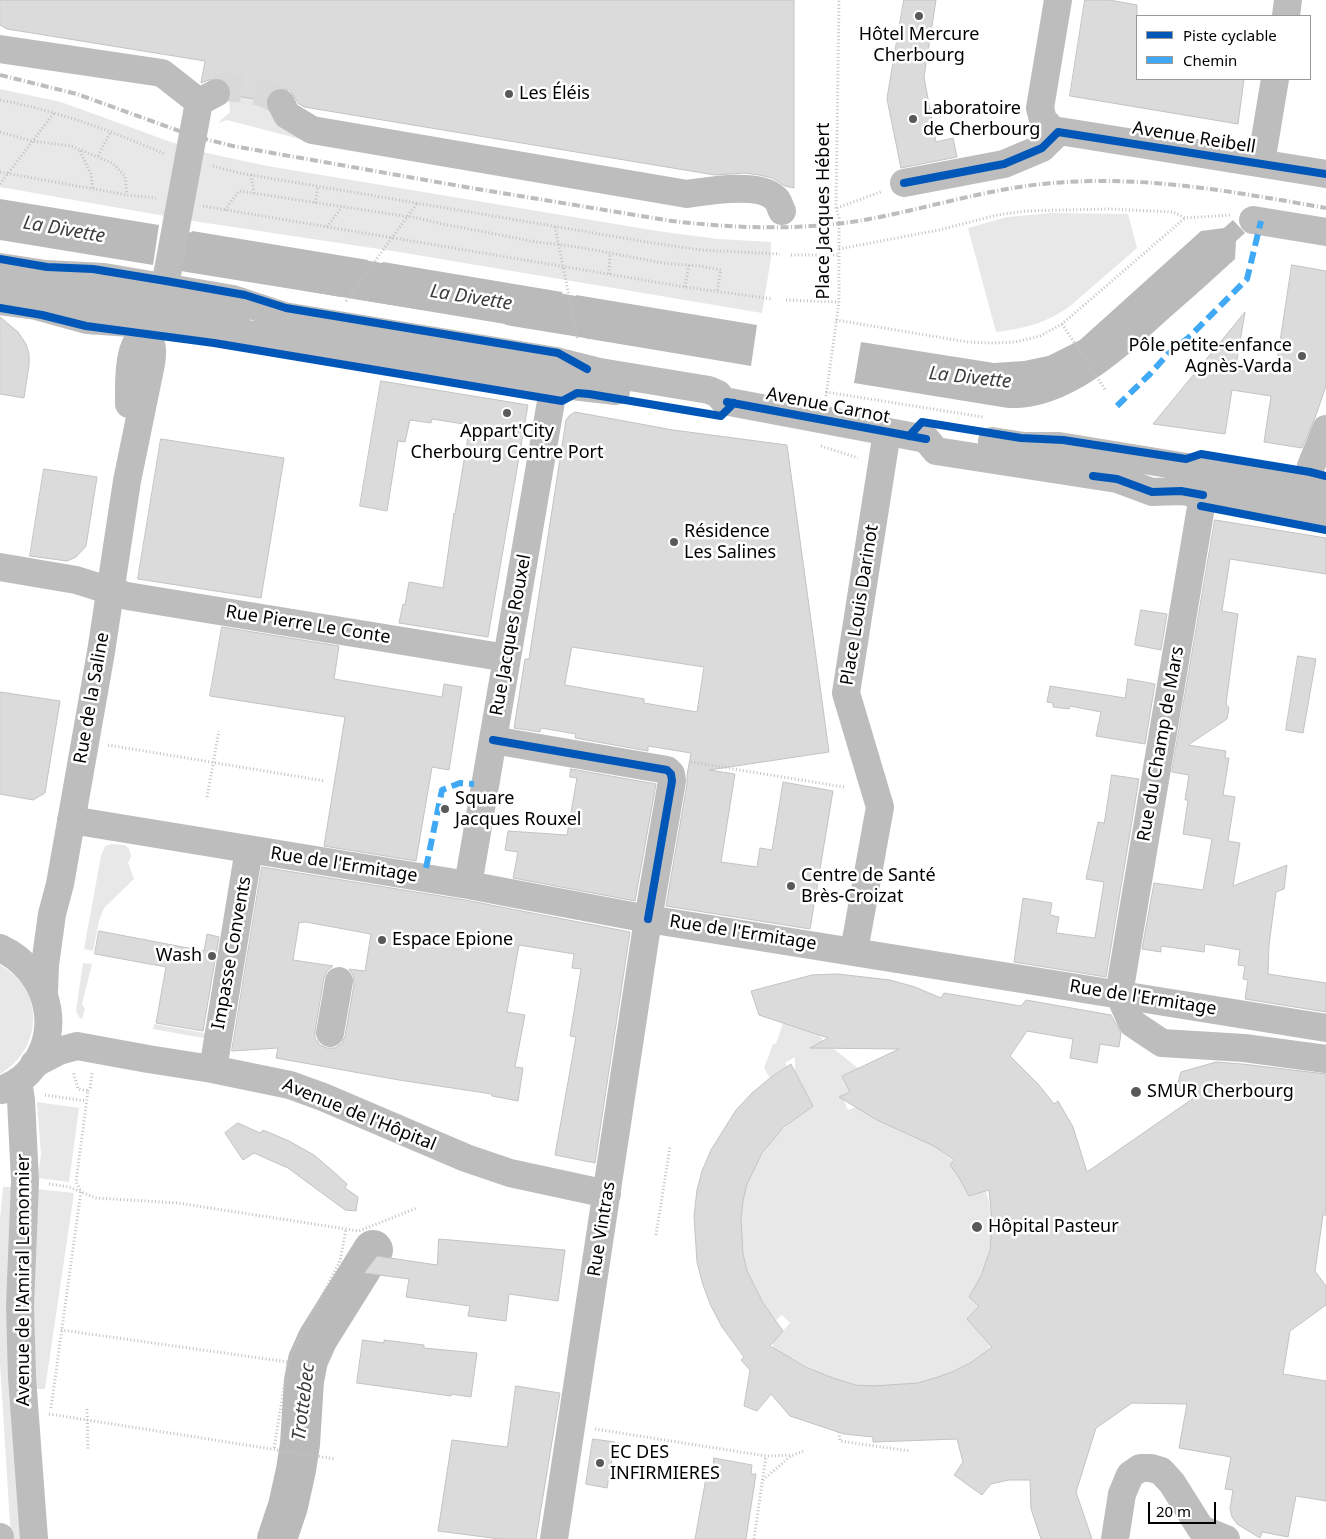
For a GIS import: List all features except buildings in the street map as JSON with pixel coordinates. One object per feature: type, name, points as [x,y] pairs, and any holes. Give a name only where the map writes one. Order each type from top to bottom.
[{"type":"street","points":[[904,183],[1004,164],[1042,148],[1043,123],[1040,108],[1058,0]]},
{"type":"street","points":[[1286,15],[1288,0]]},
{"type":"street","points":[[0,34],[39,41]]},
{"type":"street","points":[[0,49],[162,73],[207,97],[156,302]]},
{"type":"street","points":[[1261,163],[1275,80]]},
{"type":"street","points":[[281,103],[287,115],[312,130],[687,194],[722,189],[762,191],[776,198],[782,212]]},
{"type":"street","name":"Avenue Reibell","points":[[1043,123],[1326,174]]},
{"type":"street","points":[[1253,220],[1326,232]]},
{"type":"street","name":"Avenue Carnot","points":[[0,267],[46,274],[104,277],[156,302],[233,299],[284,316],[556,361],[583,357],[709,390],[718,394],[724,401],[926,439],[936,451],[1117,479],[1152,492],[1181,491],[1326,514]]},
{"type":"street","points":[[0,283],[100,300],[156,302],[217,328],[554,384],[600,388],[708,406],[724,401]]},
{"type":"street","points":[[0,301],[36,306],[87,320],[156,302]]},
{"type":"street","name":"Rue de la Saline","points":[[17,1079],[41,1053],[49,1024],[45,965],[52,914],[60,884],[85,741],[127,481],[130,377],[134,348],[156,302]]},
{"type":"street","name":"Rue Jacques Rouxel","points":[[468,885],[554,384]]},
{"type":"street","points":[[1028,466],[1051,457],[1320,493],[1311,466],[1326,429]]},
{"type":"street","name":"Place Louis Darinot","points":[[854,951],[880,807],[846,693],[887,432]]},
{"type":"street","name":"Avenue Carnot","points":[[926,439],[937,432],[1024,446],[1059,446],[1320,493]]},
{"type":"street","name":"Rue du Champ de Mars","points":[[1120,994],[1203,495]]},
{"type":"street","name":"Rue Pierre Le Conte","points":[[0,567],[76,580],[133,597],[507,658]]},
{"type":"street","name":"Rue Vintras","points":[[493,740],[668,770],[672,781],[648,919],[554,1539]]},
{"type":"street","name":"Rue de l'Ermitage","points":[[71,820],[468,885],[648,919],[1326,1028]]},
{"type":"street","name":"Impasse Convents","points":[[214,1057],[249,849]]},
{"type":"street","name":"Rue de la Saline","points":[[7,952],[28,946],[42,931],[52,914]]},
{"type":"street","points":[[7,952],[32,972],[75,1057]]},
{"type":"street","points":[[330,1033],[339,981]]},
{"type":"street","points":[[1120,994],[1132,1023],[1162,1043],[1244,1048],[1326,1059]]},
{"type":"street","name":"Avenue de l'Hôpital","points":[[17,1079],[59,1051],[75,1057],[148,1059],[212,1069],[290,1085],[323,1097],[466,1158],[510,1173],[607,1194]]},
{"type":"street","name":"Avenue de l'Amiral Lemonnier","points":[[17,1079],[22,1100],[25,1181],[20,1306],[23,1402],[34,1539]]},
{"type":"street","points":[[1115,1539],[1122,1494],[1130,1475],[1140,1468],[1151,1468],[1161,1471],[1172,1483],[1201,1528],[1226,1539]]},
{"type":"path","points":[[0,100],[54,113],[111,131],[168,155]]},
{"type":"path","points":[[0,183],[54,113]]},
{"type":"path","points":[[98,156],[111,131]]},
{"type":"path","points":[[0,132],[32,141],[71,146],[98,156],[112,163],[125,176],[127,195]]},
{"type":"path","points":[[80,150],[91,174],[93,189]]},
{"type":"path","points":[[210,166],[251,175],[701,250],[780,254]]},
{"type":"path","points":[[0,172],[127,195],[181,207],[225,210],[563,265],[685,287],[772,299]]},
{"type":"path","points":[[251,175],[254,194]]},
{"type":"path","points":[[836,208],[904,183]]},
{"type":"path","points":[[314,203],[318,186]]},
{"type":"path","points":[[225,210],[239,191],[408,217],[536,242],[663,263],[721,270],[717,292]]},
{"type":"path","points":[[341,307],[418,202]]},
{"type":"path","points":[[327,227],[342,207]]},
{"type":"path","points":[[838,249],[939,230],[997,215],[1026,211],[1109,209],[1173,212],[1185,218],[1233,214],[1253,220]]},
{"type":"path","points":[[836,320],[968,342],[1015,342],[1040,336],[1062,324],[1185,218]]},
{"type":"path","points":[[555,226],[583,357]]},
{"type":"path","points":[[610,253],[610,274]]},
{"type":"path","points":[[791,255],[839,255]]},
{"type":"path","points":[[685,287],[689,265]]},
{"type":"path","points":[[786,300],[839,302]]},
{"type":"path","points":[[1062,324],[1106,391]]},
{"type":"path","points":[[826,392],[990,418]]},
{"type":"path","points":[[207,797],[219,731]]},
{"type":"path","points":[[85,741],[325,781]]},
{"type":"path","points":[[686,761],[844,787]]},
{"type":"path","points":[[75,1057],[78,1088],[88,1091]]},
{"type":"path","points":[[93,1070],[86,1101],[76,1182],[80,1192],[49,1414],[335,1459]]},
{"type":"path","points":[[42,1094],[86,1101]]},
{"type":"path","points":[[656,1235],[670,1147]]},
{"type":"path","points":[[46,1184],[69,1187],[96,1198],[178,1203],[359,1231],[417,1208]]},
{"type":"path","points":[[274,1449],[288,1362],[340,1261],[346,1229]]},
{"type":"path","points":[[61,1330],[288,1362]]},
{"type":"path","points":[[87,1409],[88,1449]]},
{"type":"path","points":[[572,1425],[766,1456],[793,1455],[804,1451]]},
{"type":"path","points":[[839,1432],[840,1441],[910,1451]]},
{"type":"path","points":[[762,1481],[793,1455]]},
{"type":"path","points":[[754,1539],[766,1456]]},
{"type":"shaded area","points":[[0,89],[61,102],[171,142],[207,153],[267,166],[657,231],[718,239],[771,242],[771,258],[762,313],[399,252],[193,221],[0,187]]},
{"type":"shaded area","points":[[232,95],[268,101],[278,110],[300,139],[227,120],[218,123],[230,112],[229,98]]},
{"type":"shaded area","points":[[1052,213],[1128,214],[1137,248],[1060,313],[1034,324],[996,332],[968,228],[1007,217]]},
{"type":"shaded area","points":[[112,844],[125,845],[129,849],[131,856],[128,863],[134,879],[104,908],[99,921],[93,951],[84,949],[101,856],[105,846]]},
{"type":"shaded area","points":[[83,963],[92,964],[82,1004],[85,1009],[82,1019],[76,1011]]},
{"type":"shaded area","points":[[0,965],[15,976],[25,989],[31,1004],[33,1019],[31,1035],[25,1050],[14,1063],[0,1074]]},
{"type":"shaded area","points":[[783,1023],[816,1034],[822,1038],[823,1048],[834,1049],[858,1068],[842,1076],[850,1092],[842,1096],[848,1110],[856,1107],[877,1120],[934,1146],[953,1161],[950,1165],[969,1196],[986,1191],[991,1219],[990,1246],[982,1272],[969,1297],[979,1306],[967,1319],[991,1346],[962,1367],[928,1381],[891,1387],[873,1387],[838,1380],[792,1358],[780,1378],[773,1371],[773,1342],[790,1323],[782,1315],[776,1320],[759,1297],[749,1278],[742,1247],[741,1213],[751,1176],[759,1159],[782,1130],[813,1106],[795,1072],[795,1057],[785,1063],[787,1067],[770,1078],[764,1068],[773,1044],[776,1044]]},
{"type":"shaded area","points":[[154,1024],[210,1034],[209,1039],[153,1029]]},
{"type":"shaded area","points":[[37,1102],[79,1108],[69,1182],[38,1178],[41,1154]]},
{"type":"shaded area","points":[[3,1187],[11,1187],[22,1539],[11,1539],[0,1364],[0,1219]]},
{"type":"shaded area","points":[[37,1189],[74,1193],[45,1389],[36,1389],[32,1328]]},
{"type":"water","points":[[0,199],[159,225],[153,265],[0,240]]},
{"type":"water","points":[[1233,220],[1245,233],[1236,241],[1235,259],[1116,364],[1096,379],[1053,401],[1031,407],[1008,408],[854,383],[861,342],[994,363],[1024,361],[1048,356],[1080,340],[1201,231],[1224,228]]},
{"type":"water","points":[[192,231],[368,260],[341,297],[185,270]]},
{"type":"water","points":[[383,262],[562,292],[571,335],[355,299]]},
{"type":"water","points":[[576,295],[757,325],[751,366],[584,338]]},
{"type":"waterway","name":"La Divette","points":[[188,252],[424,290]]},
{"type":"waterway","name":"La Divette","points":[[513,306],[636,326]]},
{"type":"waterway","name":"Trottebec","points":[[277,1539],[288,1506],[296,1470],[300,1444],[304,1381],[308,1360],[318,1338],[373,1250]]},
{"type":"tunnel","points":[[216,93],[223,87],[246,89],[261,92],[281,103]]},
{"type":"railway","points":[[0,75],[77,94],[193,136],[233,146],[471,188],[697,224],[748,227],[825,225],[875,218],[1000,190],[1079,181],[1115,181],[1185,186],[1326,208]]},
{"type":"marked path","points":[[1117,406],[1168,354],[1188,338],[1247,279],[1261,221]]},
{"type":"marked path","points":[[426,868],[442,790],[460,783],[474,784]]},
{"type":"cycle path","points":[[904,183],[1004,164],[1042,148],[1058,132],[1326,174]]},
{"type":"cycle path","points":[[0,259],[47,267],[93,269],[166,281],[245,295],[286,308],[558,353],[587,369]]},
{"type":"cycle path","points":[[0,308],[42,315],[86,326],[214,343],[562,401],[577,393],[589,394],[721,416],[734,403]]},
{"type":"cycle path","points":[[727,402],[926,439]]},
{"type":"cycle path","points":[[909,436],[922,422],[1021,438],[1063,440],[1186,459],[1201,454],[1326,476]]},
{"type":"cycle path","points":[[1093,476],[1117,479],[1152,492],[1181,491],[1203,495]]},
{"type":"cycle path","points":[[1201,506],[1326,530]]},
{"type":"cycle path","points":[[493,740],[667,770],[671,774],[672,781],[648,919]]},
{"type":"place","name":"Hôtel Mercure Cherbourg","points":[[919,16]]},
{"type":"place","name":"Les Éléis","points":[[509,94]]},
{"type":"place","name":"Laboratoire de Cherbourg","points":[[913,119]]},
{"type":"place","name":"Pôle petite-enfance Agnès-Varda","points":[[1302,356]]},
{"type":"place","name":"Appart'City Cherbourg Centre Port","points":[[507,413]]},
{"type":"place","name":"Résidence Les Salines","points":[[674,542]]},
{"type":"place","name":"Square Jacques Rouxel","points":[[445,809]]},
{"type":"place","name":"Centre de Santé Brès-Croizat","points":[[791,886]]},
{"type":"place","name":"Espace Epione","points":[[382,940]]},
{"type":"place","name":"Wash","points":[[212,956]]},
{"type":"place","name":"SMUR Cherbourg","points":[[1136,1092]]},
{"type":"place","name":"Hôpital Pasteur","points":[[977,1227]]},
{"type":"place","name":"EC DES INFIRMIERES","points":[[600,1463]]}]
